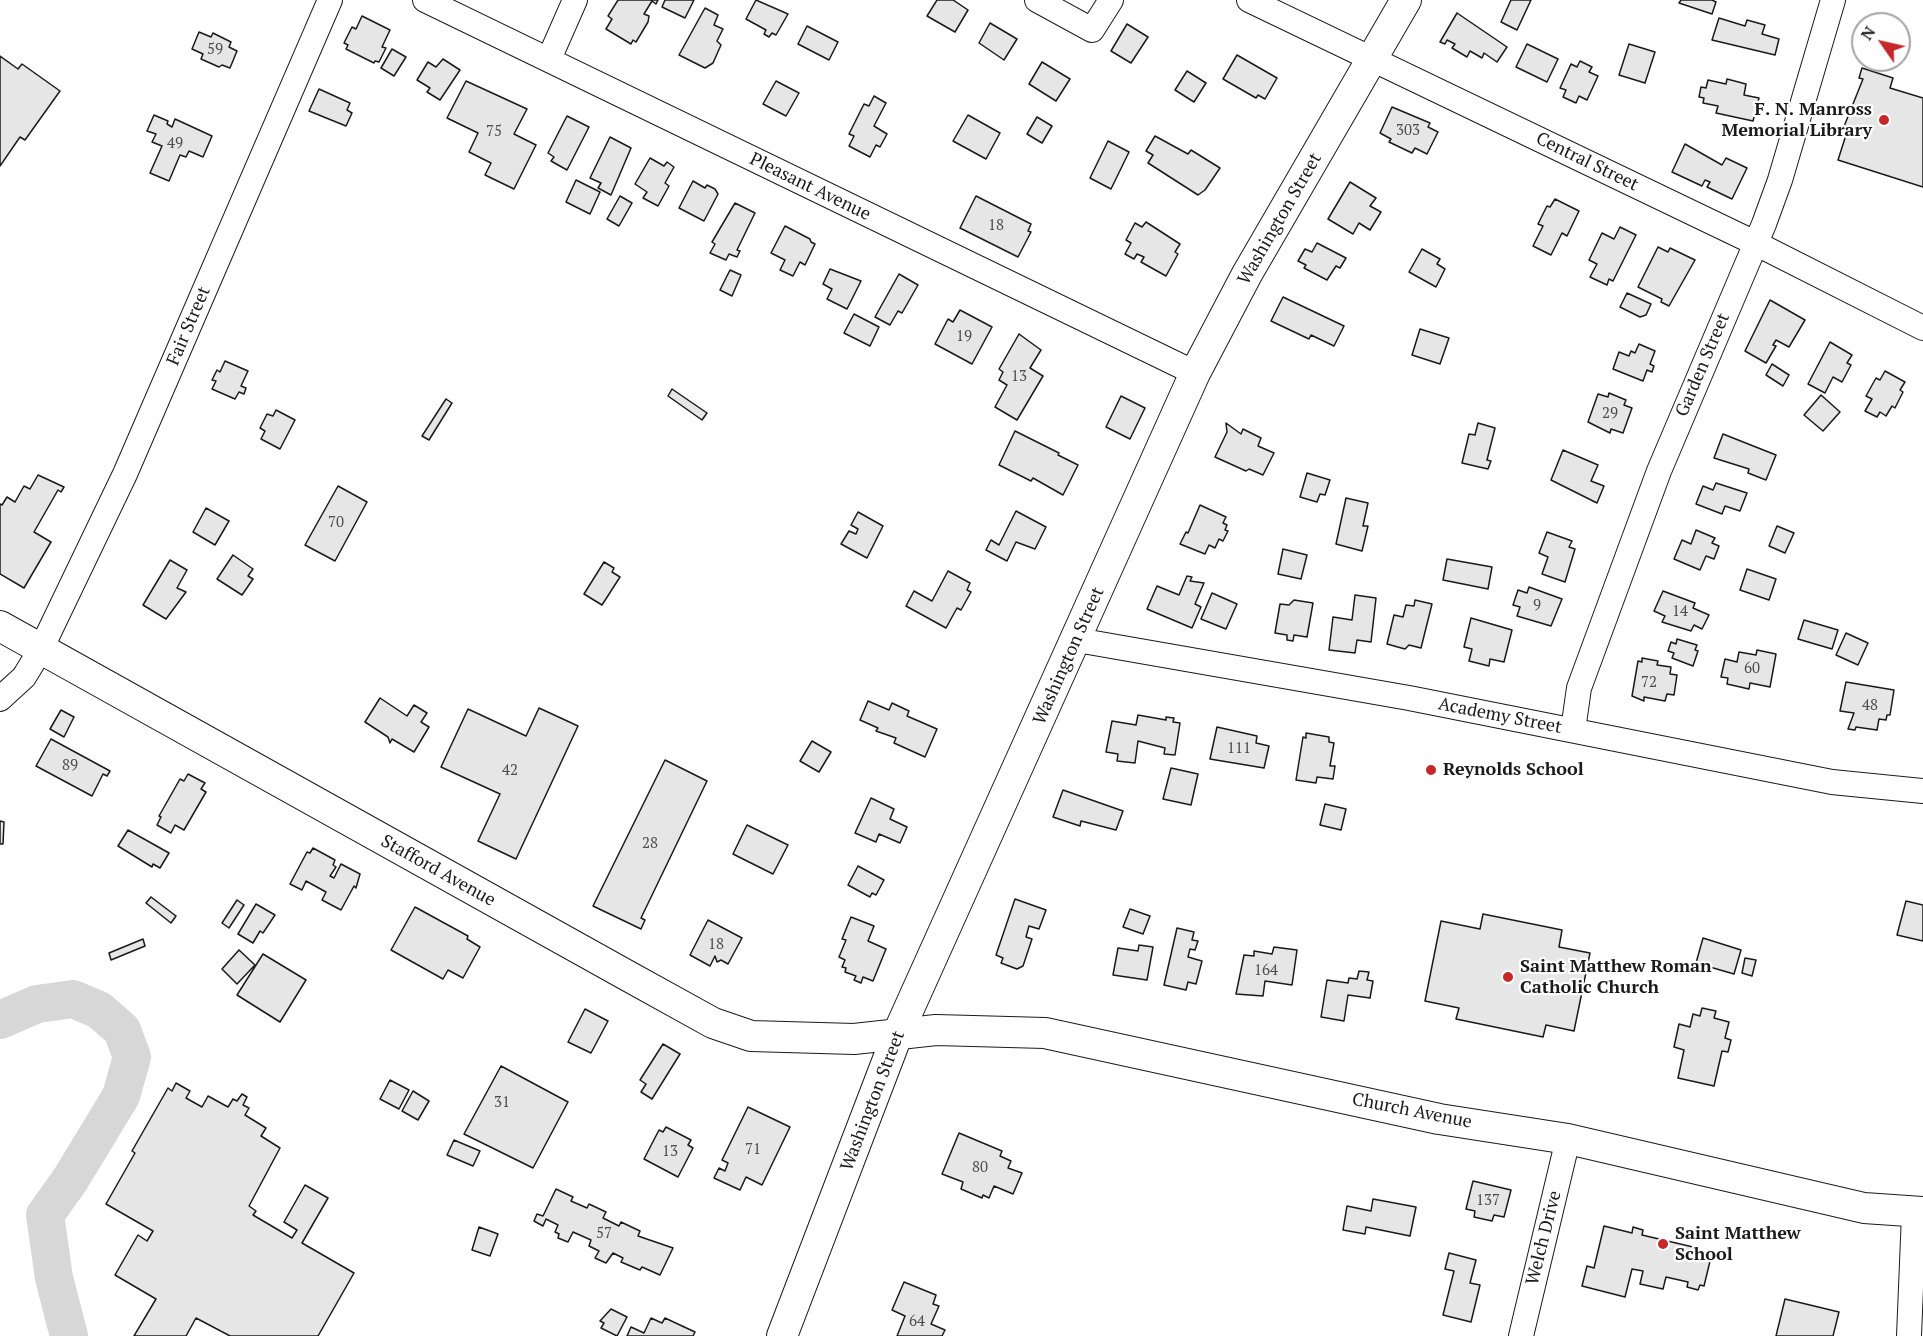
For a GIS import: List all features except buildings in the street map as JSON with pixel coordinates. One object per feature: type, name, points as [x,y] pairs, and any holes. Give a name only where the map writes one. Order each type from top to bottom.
[{"type":"main road","name":"Washington Street","points":[[782,1336],[898,1033],[1195,373],[1247,274],[1406,0]]},
{"type":"main road","name":"Stafford Avenue","points":[[0,626],[713,1023],[751,1035],[790,1038],[854,1040],[898,1033]]},
{"type":"main road","name":"Church Avenue","points":[[898,1033],[995,1030],[1045,1033],[1439,1119],[1568,1139],[1864,1208],[1918,1213]]},
{"type":"street","name":"Fair Street","points":[[0,699],[24,677],[41,649],[125,474],[330,0]]},
{"type":"street","name":"Pleasant Avenue","points":[[425,0],[1195,373]]},
{"type":"street","points":[[549,59],[575,0]]},
{"type":"street","points":[[1037,0],[1092,30],[1111,0]]},
{"type":"street","name":"Central Street","points":[[1249,0],[1755,243],[1923,328]]},
{"type":"street","name":"Garden Street","points":[[1573,730],[1579,688],[1659,471],[1780,180],[1833,0]]},
{"type":"street","name":"Academy Street","points":[[1077,639],[1573,730],[1832,782],[1923,791]]},
{"type":"street","name":"Welch Drive","points":[[1521,1336],[1568,1139]]},
{"type":"street","points":[[1909,1336],[1918,1213]]},
{"type":"waterway","points":[[0,1020],[37,1004],[73,999],[99,1010],[122,1030],[132,1057],[121,1096],[70,1180],[45,1215],[54,1278],[69,1336]]},
{"type":"place","name":"F. N. Manross Memorial Library","points":[[1884,120]]},
{"type":"place","name":"Reynolds School","points":[[1431,770]]},
{"type":"place","name":"Saint Matthew Roman Catholic Church","points":[[1508,977]]},
{"type":"place","name":"Saint Matthew School","points":[[1663,1244]]}]
